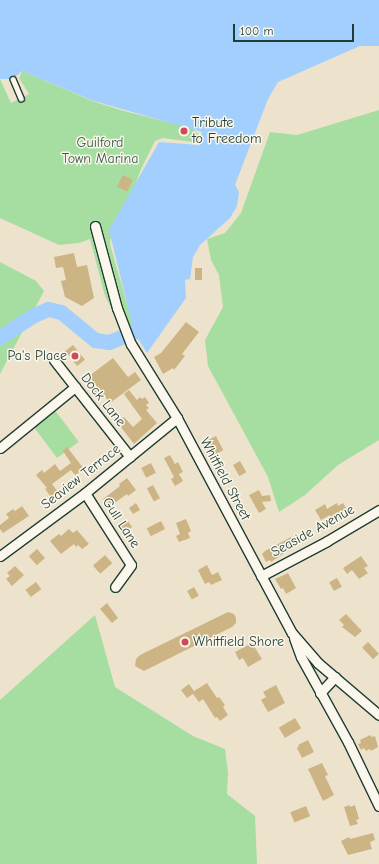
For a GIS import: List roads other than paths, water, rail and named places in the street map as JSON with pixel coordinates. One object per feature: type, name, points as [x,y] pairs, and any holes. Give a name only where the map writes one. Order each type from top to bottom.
[{"type":"street","name":"Whitfield Street","points":[[95,226],[109,282],[131,344],[177,418],[292,633],[318,663],[379,715]]},
{"type":"street","name":"Dock Lane","points":[[54,360],[130,457]]},
{"type":"street","points":[[0,448],[75,387]]},
{"type":"street","name":"Seaview Terrace","points":[[0,556],[85,493],[177,418]]},
{"type":"street","name":"Gull Lane","points":[[85,493],[131,565],[115,587]]},
{"type":"street","name":"Seaside Avenue","points":[[261,576],[327,541],[379,510]]},
{"type":"street","points":[[292,633],[301,656],[348,742],[379,806]]},
{"type":"street","points":[[320,693],[335,678]]},
{"type":"lane","points":[[13,79],[21,98]]},
{"type":"water","points":[[0,0],[379,0],[379,46],[360,46],[278,82],[268,99],[235,185],[239,192],[237,206],[230,218],[200,245],[193,257],[190,279],[185,280],[186,298],[147,353],[134,332],[109,230],[159,142],[200,145],[202,132],[94,101],[22,71],[13,79],[0,79]]},
{"type":"waterway","points":[[0,337],[32,316],[48,309],[61,312],[95,340],[109,342],[134,332]]},
{"type":"place","name":"Tribute to Freedom","points":[[184,131]]},
{"type":"place","name":"Pa's Place","points":[[75,356]]},
{"type":"place","name":"Whitfield Shore","points":[[185,642]]},
{"type":"park label","name":"Guilford Town Marina","points":[[100,152]]}]
